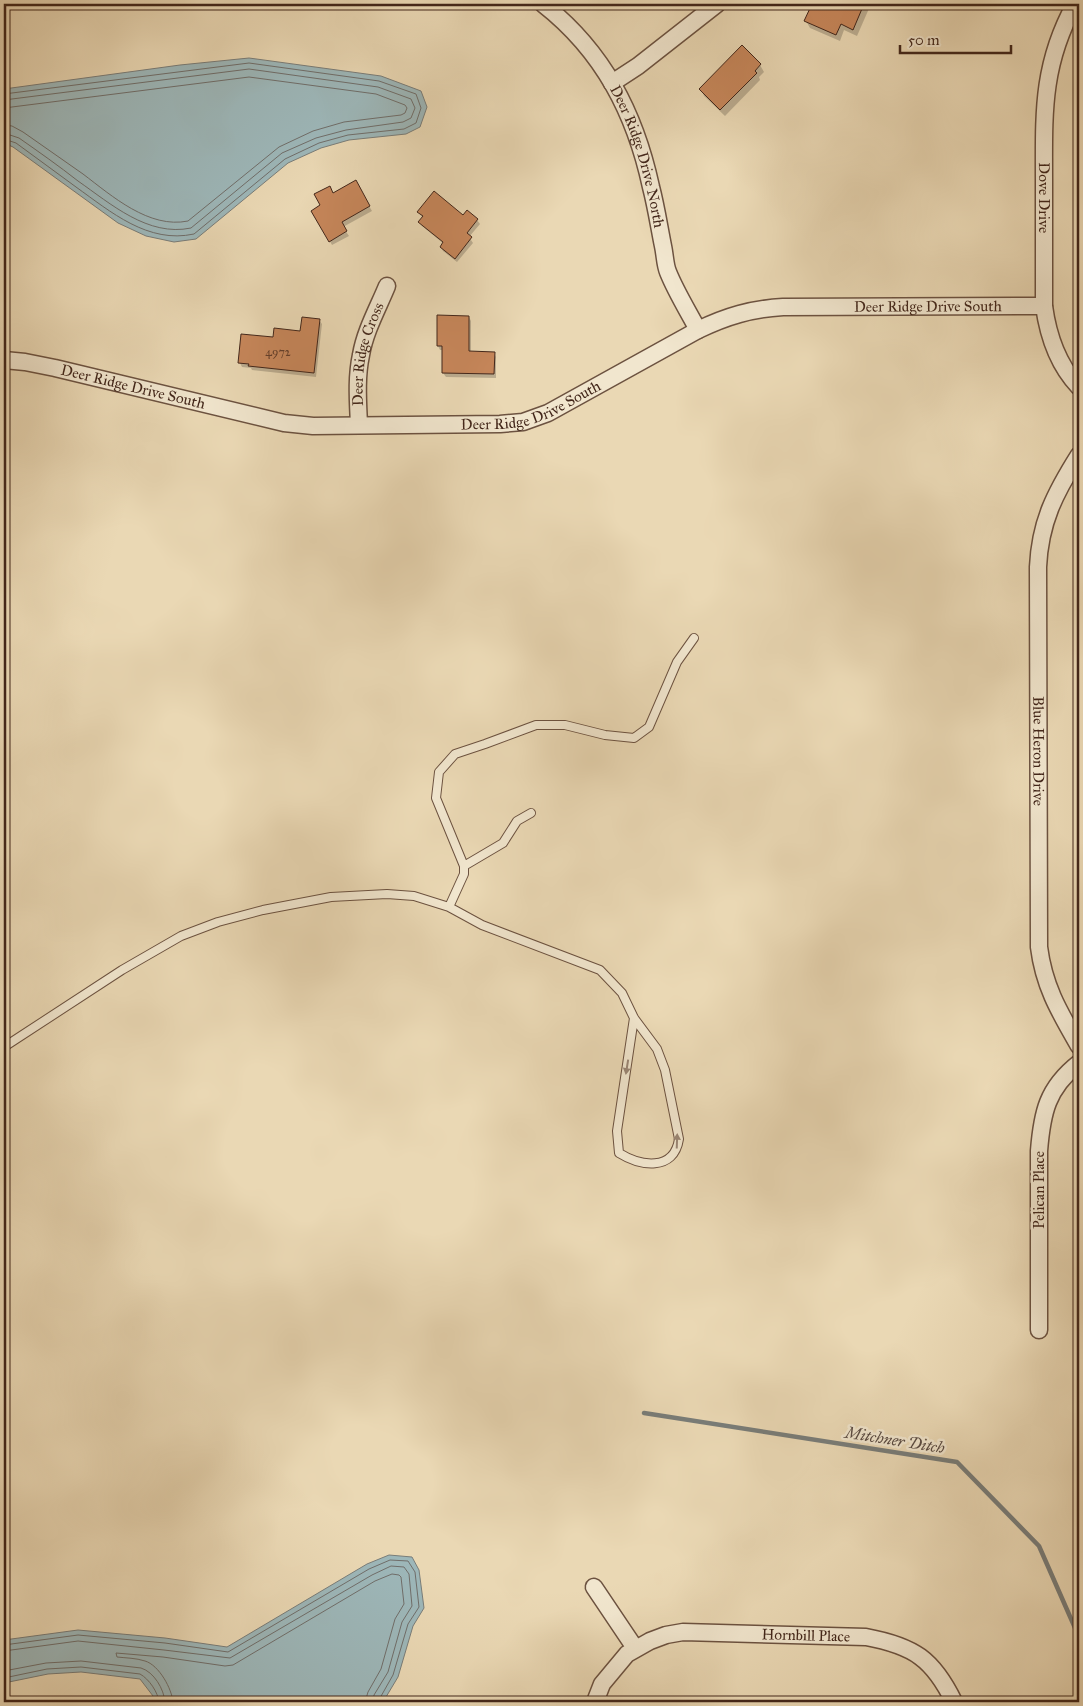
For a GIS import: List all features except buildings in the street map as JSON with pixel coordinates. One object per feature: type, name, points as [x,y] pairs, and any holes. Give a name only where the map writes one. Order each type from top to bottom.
[{"type":"street","name":"Deer Ridge Drive North","points":[[543,4],[564,20],[588,48],[622,100],[640,144],[651,186],[668,271],[698,330]]},
{"type":"street","points":[[612,83],[638,66],[717,4]]},
{"type":"street","name":"Dove Drive","points":[[1075,4],[1058,41],[1047,84],[1044,122],[1044,306],[1048,330],[1055,351],[1079,387]]},
{"type":"street","name":"Deer Ridge Cross","points":[[359,425],[358,381],[360,356],[387,286]]},
{"type":"street","name":"Deer Ridge Drive South","points":[[4,360],[55,368],[268,420],[313,426],[500,424],[532,419],[564,406],[698,330],[736,314],[751,310],[767,308],[1044,306]]},
{"type":"street","name":"Blue Heron Drive","points":[[1079,455],[1052,501],[1043,526],[1039,550],[1038,934],[1041,960],[1048,988],[1056,1007],[1079,1046]]},
{"type":"street","name":"Pelican Place","points":[[1039,1330],[1038,1151],[1041,1124],[1046,1105],[1052,1094],[1060,1082],[1079,1064]]},
{"type":"street","points":[[594,1587],[635,1648],[613,1669],[602,1684],[595,1702]]},
{"type":"street","name":"Hornbill Place","points":[[635,1648],[650,1641],[682,1632],[866,1637],[897,1644],[918,1655],[938,1673],[954,1702]]},
{"type":"lane","points":[[449,906],[464,874],[464,866],[436,798],[439,772],[455,754],[536,725],[565,725],[605,735],[634,738],[649,727],[677,662],[694,638]]},
{"type":"lane","points":[[464,866],[503,843],[518,820],[531,813]]},
{"type":"lane","points":[[4,1047],[181,936],[218,922],[312,900],[358,895],[387,894],[414,896],[449,906],[482,925],[600,970],[622,993],[634,1018],[657,1049],[666,1070],[678,1139],[673,1157],[665,1162],[647,1163],[630,1160],[619,1153],[617,1131],[634,1018]]},
{"type":"water","points":[[249,58],[381,76],[421,91],[427,107],[420,127],[406,134],[349,140],[321,148],[288,163],[196,239],[174,242],[146,236],[118,223],[13,147],[4,143],[4,89],[180,65]]},
{"type":"water","points":[[389,1555],[412,1557],[419,1570],[424,1608],[413,1626],[398,1677],[383,1702],[154,1702],[153,1696],[140,1679],[81,1672],[48,1674],[4,1683],[4,1640],[78,1630],[165,1638],[227,1647],[367,1564]]},
{"type":"waterway","name":"Mitchner Ditch","points":[[644,1413],[957,1462],[1039,1546],[1079,1637]]}]
